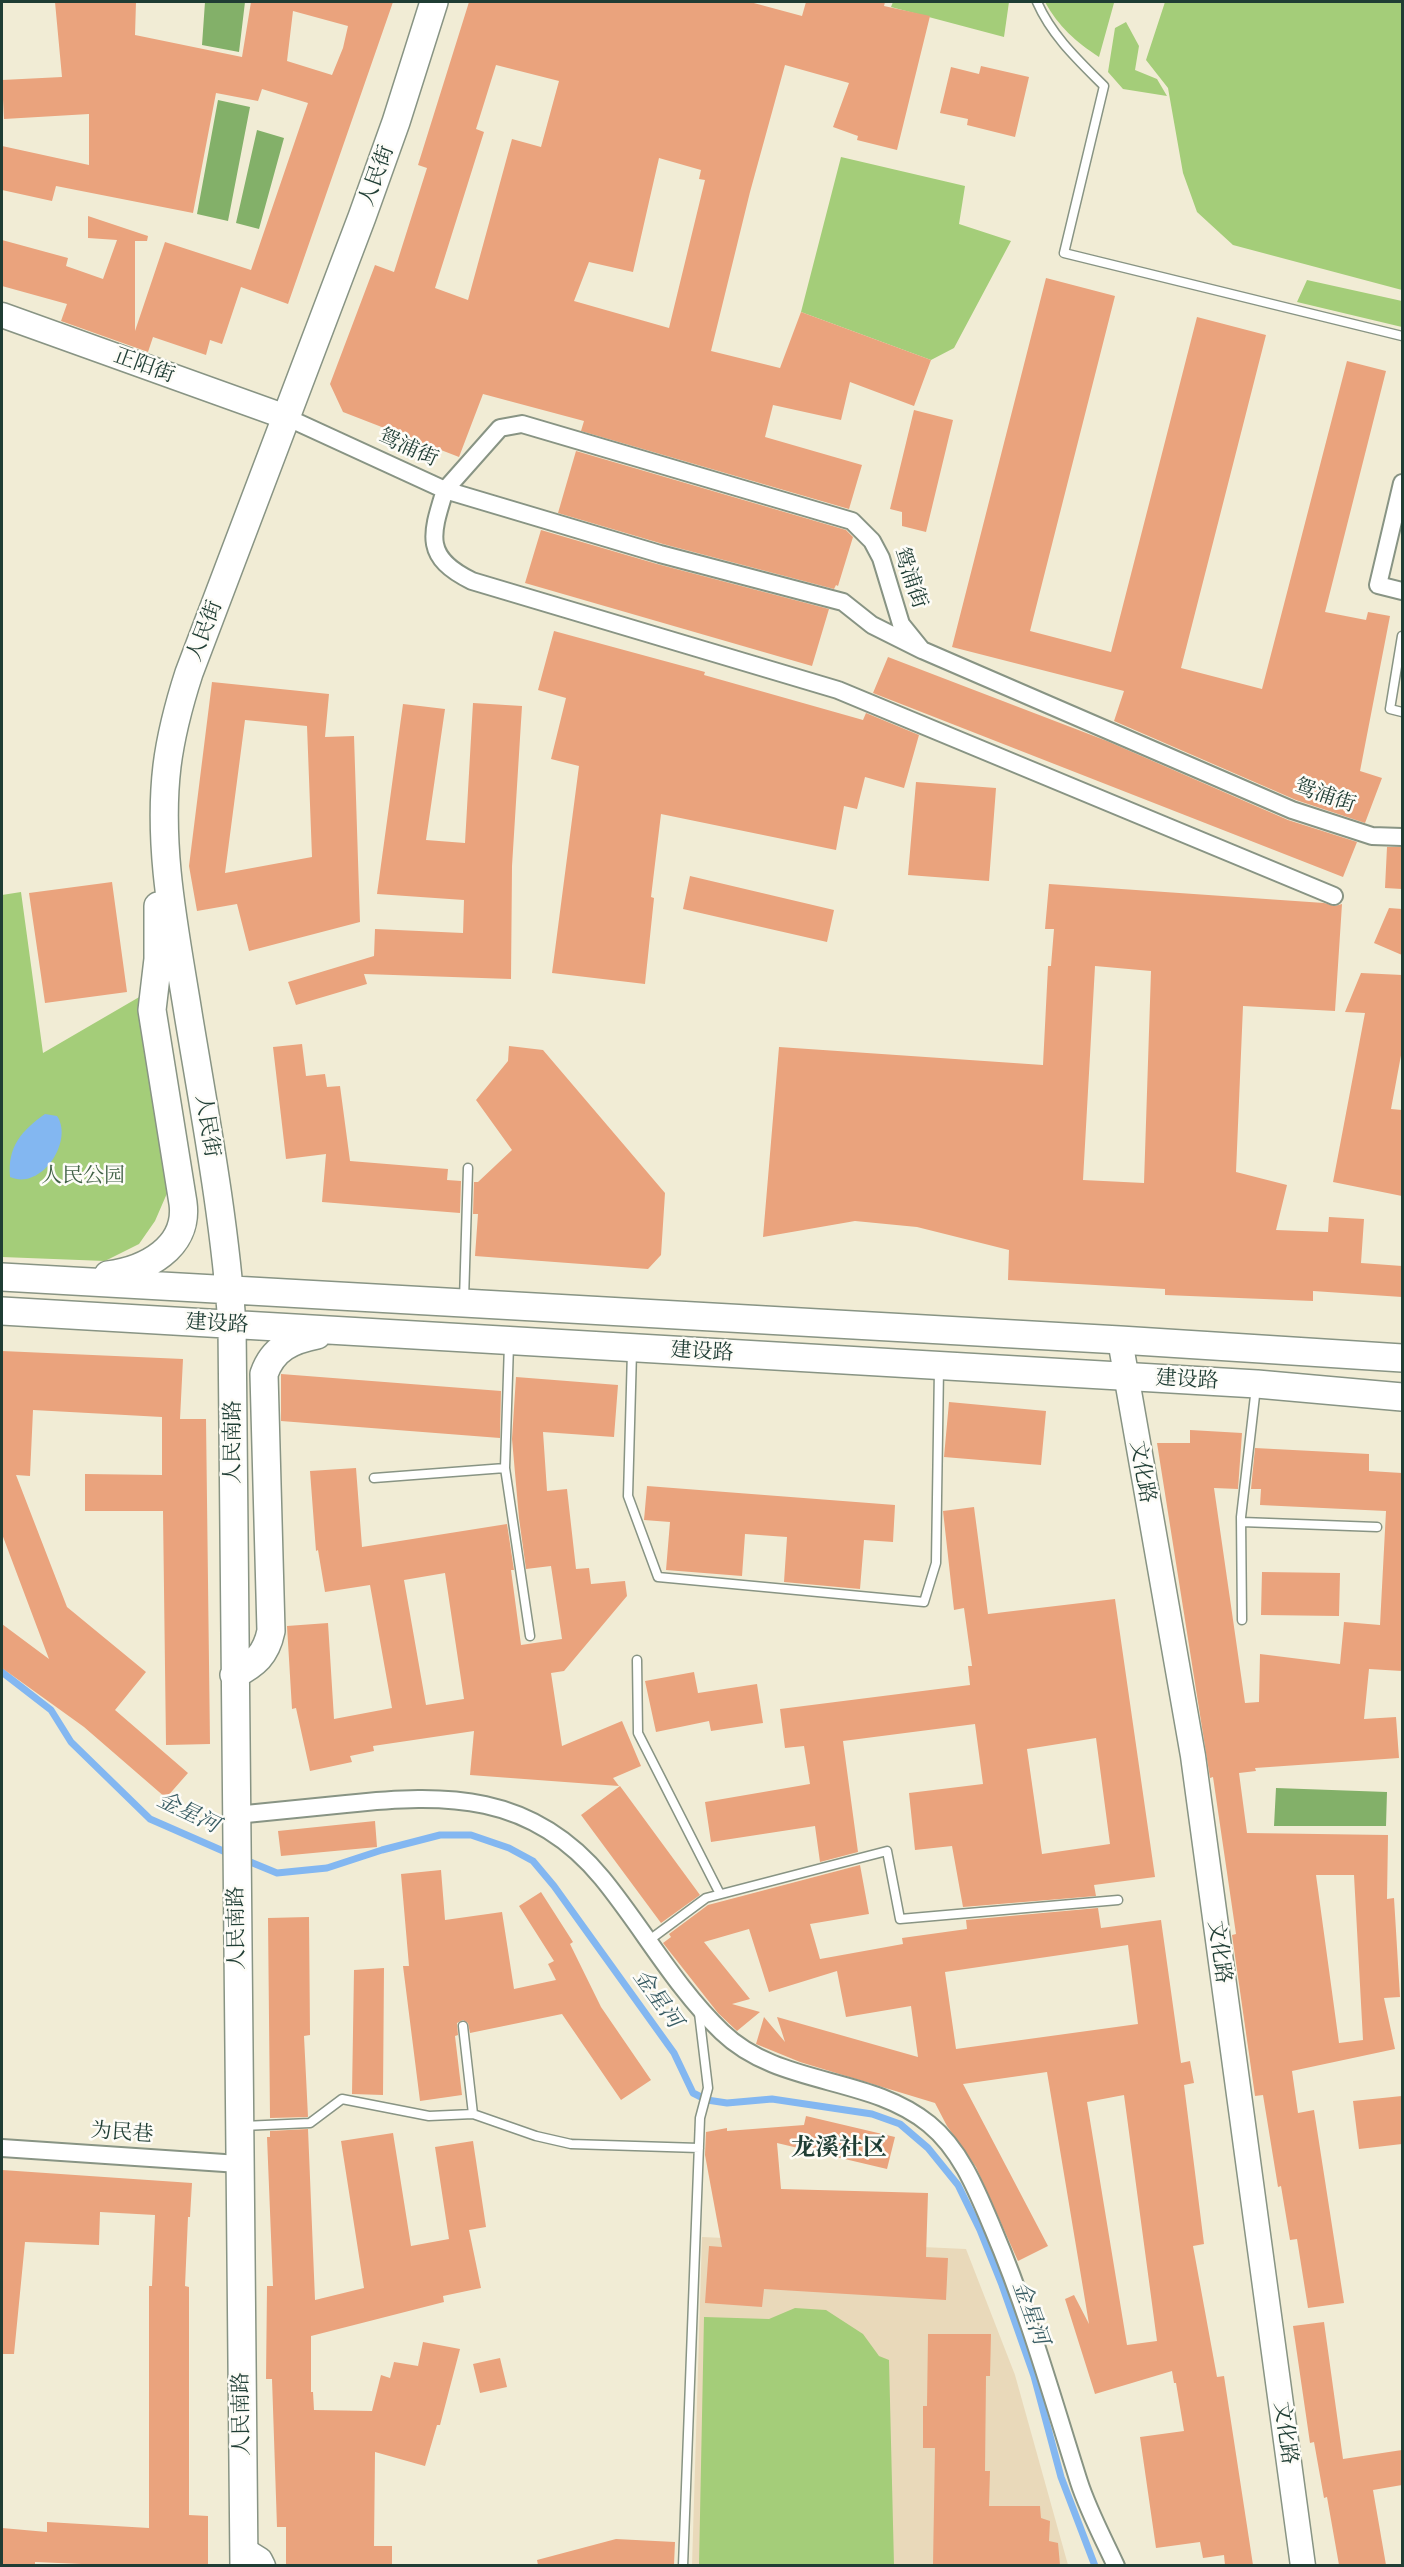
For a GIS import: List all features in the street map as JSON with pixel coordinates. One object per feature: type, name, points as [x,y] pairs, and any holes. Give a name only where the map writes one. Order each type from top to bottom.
[{"type":"main road","name":"人民街","points":[[230,1290],[222,1221],[175,929],[165,827],[167,766],[179,704],[389,143],[434,2]]},
{"type":"main road","points":[[67,1281],[123,1273],[146,1265],[170,1246],[183,1221],[183,1203],[152,1010],[158,959],[158,866],[165,827]]},
{"type":"main road","name":"建设路","points":[[2,1277],[1402,1358]]},
{"type":"main road","name":"人民南路","points":[[230,1290],[239,2126],[250,2560]]},
{"type":"main road","name":"建设路","points":[[2,1311],[1257,1384],[1402,1397]]},
{"type":"main road","points":[[234,1675],[258,1660],[265,1651],[271,1631],[264,1374],[271,1358],[289,1342],[340,1331]]},
{"type":"street","name":"正阳街","points":[[2,315],[285,417]]},
{"type":"street","name":"鸳浦街","points":[[285,417],[445,490],[500,428],[522,424],[852,521],[872,541],[881,558],[901,624],[922,650],[1292,810],[1372,836],[1402,837]]},
{"type":"street","points":[[1402,483],[1396,543],[1378,585],[1402,591]]},
{"type":"street","points":[[922,650],[872,626],[843,602],[660,554],[445,490],[432,533],[441,558],[453,571],[472,581],[838,690],[1334,896]]},
{"type":"street","name":"文化路","points":[[1120,1340],[1193,1756],[1303,2565]]},
{"type":"street","points":[[236,1815],[414,1798],[459,1800],[503,1809],[544,1828],[585,1860],[612,1890],[698,2005],[723,2033],[751,2054],[784,2068],[861,2091],[894,2104],[928,2123],[953,2150],[980,2199],[1014,2279],[1081,2486],[1116,2565]]},
{"type":"street","name":"为民巷","points":[[2,2148],[240,2164]]},
{"type":"lane","points":[[1037,2],[1062,44],[1104,86],[1064,253],[1402,336]]},
{"type":"lane","points":[[1402,636],[1390,709],[1402,711]]},
{"type":"lane","points":[[464,1303],[468,1168]]},
{"type":"lane","points":[[509,1341],[505,1468],[530,1636]]},
{"type":"lane","points":[[632,1348],[628,1496],[658,1577],[924,1602],[936,1563],[939,1366]]},
{"type":"lane","points":[[1242,1620],[1242,1522],[1257,1384]]},
{"type":"lane","points":[[374,1478],[505,1468]]},
{"type":"lane","points":[[1242,1522],[1377,1527]]},
{"type":"lane","points":[[637,1660],[638,1733],[720,1894]]},
{"type":"lane","points":[[648,1941],[706,1898],[887,1851],[900,1919],[1118,1900]]},
{"type":"lane","points":[[683,2565],[700,2118],[708,2088],[698,2005]]},
{"type":"lane","points":[[463,2026],[472,2114]]},
{"type":"lane","points":[[239,2126],[310,2123],[342,2099],[429,2116],[472,2114],[536,2136],[571,2144],[699,2148]]},
{"type":"shaded area","points":[[702,2237],[966,2249],[1015,2375],[1068,2565],[692,2566]]},
{"type":"green space","points":[[205,2],[245,2],[239,52],[202,45]]},
{"type":"green space","points":[[893,2],[1009,2],[1004,37],[891,7]]},
{"type":"green space","points":[[1045,2],[1114,3],[1099,57],[1068,33]]},
{"type":"green space","points":[[1165,2],[1402,2],[1402,290],[1233,245],[1197,212],[1183,173],[1168,88],[1146,60]]},
{"type":"green space","points":[[1126,22],[1139,46],[1135,70],[1157,79],[1167,96],[1123,89],[1108,72],[1115,28]]},
{"type":"green space","points":[[218,100],[250,107],[228,221],[197,214]]},
{"type":"green space","points":[[257,130],[284,138],[259,229],[236,223]]},
{"type":"green space","points":[[841,157],[965,186],[959,224],[1011,241],[954,348],[931,360],[801,312]]},
{"type":"green space","points":[[1307,280],[1402,301],[1402,327],[1297,302]]},
{"type":"green space","name":"人民公园","points":[[21,892],[43,1053],[141,996],[168,1191],[155,1221],[139,1244],[105,1261],[2,1257],[2,895]]},
{"type":"green space","points":[[1276,1788],[1387,1792],[1386,1826],[1274,1826]]},
{"type":"green space","points":[[795,2308],[826,2310],[863,2334],[879,2356],[889,2360],[894,2565],[699,2565],[704,2317],[769,2319]]},
{"type":"water","points":[[45,1114],[57,1116],[61,1126],[58,1150],[52,1161],[33,1177],[22,1179],[10,1177],[11,1157],[18,1140],[29,1126]]},
{"type":"building","points":[[55,2],[136,2],[135,35],[242,57],[251,2],[393,2],[288,304],[241,287],[222,344],[210,340],[206,355],[153,337],[148,352],[61,321],[67,304],[2,286],[2,240],[68,258],[66,266],[103,279],[117,240],[88,238],[88,216],[148,236],[147,241],[135,241],[135,331],[165,242],[251,270],[308,103],[262,89],[258,101],[216,93],[193,213],[56,186],[52,201],[2,190],[2,146],[89,165],[89,114],[4,119],[2,80],[62,77]],"holes":[[[293,11],[348,26],[343,48],[332,75],[287,61]]]},
{"type":"building","points":[[469,2],[750,2],[802,16],[806,2],[885,2],[884,6],[930,16],[897,150],[857,140],[858,136],[833,127],[849,83],[785,65],[750,192],[711,351],[780,368],[801,312],[931,360],[914,406],[850,382],[841,420],[773,405],[765,437],[862,465],[849,509],[581,431],[584,421],[483,394],[459,457],[343,412],[330,384],[375,265],[394,272],[427,168],[418,165]],"holes":[[[496,65],[559,81],[541,147],[512,139],[468,300],[435,288],[484,132],[476,129]],[[659,158],[701,170],[699,179],[705,180],[669,328],[574,301],[589,262],[633,272]]]},
{"type":"building","points":[[981,66],[1029,77],[1015,137],[967,125],[968,119],[940,113],[951,67],[979,74]]},
{"type":"building","points":[[1046,278],[1115,296],[1030,631],[1111,652],[1197,317],[1266,335],[1181,668],[1262,689],[1347,361],[1386,371],[1325,612],[1366,620],[1368,612],[1390,616],[1360,771],[1382,778],[1365,823],[1296,800],[1114,721],[1124,691],[952,647]]},
{"type":"building","points":[[914,410],[953,420],[926,532],[902,526],[902,512],[890,509]]},
{"type":"building","points":[[576,451],[846,530],[853,537],[838,586],[836,585],[834,589],[663,544],[558,513]]},
{"type":"building","points":[[541,530],[657,564],[829,609],[812,666],[525,583]]},
{"type":"building","points":[[554,631],[705,672],[704,675],[863,720],[866,713],[919,735],[904,788],[865,777],[857,809],[844,806],[836,850],[661,814],[651,897],[654,898],[645,984],[552,973],[579,766],[551,759],[566,698],[538,690]]},
{"type":"building","points":[[888,657],[1107,741],[1288,820],[1357,842],[1343,877],[873,693]]},
{"type":"building","points":[[212,682],[329,694],[325,737],[354,736],[360,922],[249,951],[237,904],[197,911],[189,866]],"holes":[[[245,720],[307,726],[312,857],[225,873]]]},
{"type":"building","points":[[473,703],[522,706],[512,866],[511,979],[364,974],[367,984],[296,1005],[288,982],[374,956],[375,929],[463,933],[464,900],[377,894],[403,704],[445,709],[426,840],[465,843]]},
{"type":"building","points":[[916,782],[996,788],[989,881],[908,875]]},
{"type":"building","points":[[1387,847],[1402,847],[1402,889],[1385,888]]},
{"type":"building","points":[[690,876],[834,910],[827,942],[683,909]]},
{"type":"building","points":[[112,882],[127,992],[45,1003],[29,893]]},
{"type":"building","points":[[1049,884],[1324,903],[1335,906],[1342,904],[1335,1011],[1243,1006],[1236,1172],[1287,1185],[1276,1230],[1328,1232],[1329,1217],[1364,1219],[1361,1263],[1402,1266],[1402,1297],[1313,1291],[1313,1301],[1165,1295],[1165,1289],[1008,1280],[1009,1250],[917,1227],[855,1221],[763,1237],[779,1047],[1043,1065],[1048,966],[1051,966],[1054,929],[1045,929]],"holes":[[[1095,966],[1151,971],[1144,1183],[1083,1180]]]},
{"type":"building","points":[[1389,908],[1402,909],[1402,955],[1374,943]]},
{"type":"building","points":[[1361,973],[1402,975],[1402,1050],[1391,1109],[1402,1110],[1402,1196],[1333,1182],[1365,1013],[1345,1012]]},
{"type":"building","points":[[302,1044],[306,1076],[325,1074],[327,1087],[340,1086],[350,1161],[448,1169],[447,1180],[461,1181],[460,1213],[322,1202],[326,1154],[286,1159],[273,1047]]},
{"type":"building","points":[[509,1046],[543,1050],[665,1193],[661,1255],[648,1269],[475,1256],[478,1214],[473,1214],[474,1182],[478,1182],[512,1150],[476,1100],[508,1061]]},
{"type":"building","points":[[2,1351],[183,1359],[180,1419],[206,1419],[210,1744],[166,1745],[163,1511],[85,1511],[85,1474],[162,1475],[162,1417],[33,1410],[30,1476],[16,1475],[67,1607],[146,1672],[115,1710],[188,1773],[166,1798],[84,1727],[2,1668],[2,1624],[49,1659],[2,1534]]},
{"type":"building","points":[[281,1374],[501,1391],[500,1438],[281,1421]]},
{"type":"building","points":[[516,1377],[618,1385],[614,1437],[543,1432],[547,1491],[567,1489],[576,1569],[589,1568],[591,1584],[625,1581],[627,1596],[564,1671],[551,1673],[562,1746],[622,1721],[641,1766],[613,1778],[619,1786],[470,1775],[474,1731],[373,1746],[374,1751],[350,1756],[352,1762],[310,1771],[296,1708],[292,1709],[287,1626],[328,1623],[334,1719],[392,1708],[370,1585],[325,1592],[318,1550],[316,1551],[310,1471],[356,1468],[362,1547],[507,1524],[521,1645],[562,1639],[551,1566],[526,1569],[512,1439]],"holes":[[[445,1573],[464,1699],[426,1705],[404,1580]]]},
{"type":"building","points":[[949,1402],[1046,1411],[1041,1465],[944,1457]]},
{"type":"building","points":[[1190,1430],[1242,1433],[1238,1489],[1214,1488],[1245,1703],[1259,1702],[1260,1654],[1340,1664],[1344,1622],[1380,1625],[1386,1511],[1260,1505],[1261,1489],[1251,1489],[1255,1448],[1369,1454],[1369,1471],[1402,1473],[1402,1671],[1369,1669],[1364,1719],[1396,1717],[1399,1758],[1255,1768],[1256,1771],[1239,1773],[1247,1833],[1388,1835],[1387,1899],[1394,1898],[1400,1997],[1384,1998],[1395,2049],[1292,2071],[1298,2113],[1314,2110],[1344,2303],[1308,2308],[1297,2239],[1290,2240],[1281,2186],[1278,2187],[1263,2095],[1255,2096],[1232,1935],[1236,1934],[1213,1777],[1210,1778],[1157,1443],[1190,1443]],"holes":[[[1316,1875],[1354,1875],[1363,2040],[1339,2043]]]},
{"type":"building","points":[[647,1486],[895,1505],[893,1542],[864,1540],[860,1589],[784,1582],[787,1537],[745,1534],[742,1576],[666,1570],[670,1522],[644,1520]]},
{"type":"building","points":[[974,1507],[988,1614],[1115,1599],[1155,1877],[1094,1885],[1096,1896],[963,1907],[952,1846],[915,1850],[909,1793],[983,1784],[975,1724],[843,1741],[858,1852],[820,1862],[815,1826],[711,1842],[705,1802],[810,1784],[804,1746],[785,1748],[780,1709],[970,1685],[968,1666],[972,1666],[964,1608],[954,1610],[943,1511]],"holes":[[[1096,1738],[1110,1844],[1042,1854],[1027,1749]]]},
{"type":"building","points":[[1262,1572],[1340,1573],[1339,1616],[1261,1615]]},
{"type":"building","points":[[694,1672],[698,1693],[757,1684],[763,1723],[711,1731],[709,1721],[656,1732],[645,1681]]},
{"type":"building","points":[[620,1786],[700,1895],[661,1923],[581,1815]]},
{"type":"building","points":[[375,1821],[377,1847],[281,1856],[278,1831]]},
{"type":"building","points":[[860,1865],[869,1914],[810,1924],[820,1959],[903,1944],[902,1938],[967,1929],[966,1920],[1098,1908],[1101,1928],[1161,1920],[1181,2063],[1190,2061],[1194,2083],[1184,2085],[1204,2244],[1193,2246],[1217,2377],[1224,2376],[1253,2565],[1225,2565],[1224,2555],[1203,2558],[1200,2542],[1156,2548],[1140,2437],[1184,2431],[1176,2383],[1174,2383],[1172,2371],[1095,2394],[1065,2299],[1074,2295],[1089,2324],[1047,2072],[963,2084],[1048,2246],[1018,2261],[976,2167],[947,2126],[935,2103],[800,2062],[756,2044],[764,2017],[785,2042],[777,2017],[918,2057],[911,2006],[846,2017],[837,1971],[769,1992],[749,1929],[704,1942],[750,1999],[732,2004],[760,2012],[737,2031],[718,2013],[663,1943],[671,1937],[669,1934],[708,1905]],"holes":[[[1128,1945],[1138,2024],[956,2049],[945,1972]],[[1124,2095],[1157,2341],[1127,2345],[1087,2102]]]},
{"type":"building","points":[[441,1870],[445,1920],[502,1912],[514,1989],[556,1980],[548,1964],[554,1961],[519,1906],[541,1892],[573,1942],[570,1944],[601,2007],[651,2080],[621,2100],[562,2014],[470,2033],[468,2023],[463,2020],[457,2023],[458,2035],[455,2036],[462,2095],[420,2101],[403,1966],[409,1966],[401,1874]]},
{"type":"building","points":[[309,1917],[310,2035],[304,2036],[308,2117],[270,2118],[268,1918]]},
{"type":"building","points":[[384,1968],[383,2095],[352,2094],[354,1970]]},
{"type":"building","points":[[1402,2096],[1402,2144],[1359,2149],[1353,2101]]},
{"type":"building","points":[[806,2116],[895,2137],[887,2169],[777,2143],[781,2189],[928,2193],[926,2257],[948,2258],[946,2300],[764,2289],[762,2307],[705,2303],[709,2246],[722,2247],[705,2155],[706,2132],[727,2128],[727,2131],[804,2125]]},
{"type":"building","points":[[308,2129],[315,2300],[364,2288],[341,2141],[393,2133],[411,2246],[449,2239],[435,2147],[473,2141],[486,2227],[469,2230],[481,2288],[443,2296],[444,2302],[311,2336],[311,2392],[313,2392],[314,2410],[372,2411],[381,2375],[390,2378],[394,2362],[418,2366],[423,2342],[460,2349],[440,2425],[437,2425],[425,2466],[375,2452],[374,2546],[392,2546],[392,2565],[286,2565],[286,2527],[277,2527],[272,2379],[266,2379],[267,2286],[273,2286],[267,2137],[270,2137],[270,2131]]},
{"type":"building","points":[[2,2170],[192,2183],[185,2286],[189,2287],[189,2515],[208,2516],[208,2565],[35,2562],[35,2565],[2,2565],[2,2528],[47,2532],[47,2522],[149,2528],[149,2286],[152,2286],[155,2215],[100,2212],[99,2245],[25,2242],[14,2354],[2,2354]]},
{"type":"building","points":[[1324,2322],[1343,2459],[1402,2450],[1402,2485],[1373,2490],[1386,2565],[1339,2565],[1314,2442],[1310,2443],[1293,2326]]},
{"type":"building","points":[[928,2334],[991,2334],[990,2376],[986,2376],[985,2471],[990,2471],[989,2506],[1040,2506],[1041,2518],[1050,2521],[1049,2541],[1058,2543],[1060,2565],[933,2565],[935,2448],[923,2448],[923,2406],[927,2406]]},
{"type":"building","points":[[500,2358],[507,2387],[480,2393],[473,2364]]},
{"type":"building","points":[[616,2539],[675,2542],[674,2565],[538,2565],[537,2560]]},
{"type":"waterway","name":"金星河","points":[[2,1672],[51,1710],[71,1742],[150,1819],[230,1854]]},
{"type":"waterway","name":"金星河","points":[[243,1859],[277,1873],[327,1868],[382,1850],[440,1835],[471,1835],[509,1848],[533,1861],[554,1886],[674,2053],[693,2093],[707,2100],[727,2103],[772,2099],[872,2114],[900,2124],[928,2148],[958,2185],[980,2230],[1034,2376],[1061,2477],[1095,2566]]},
{"type":"district","name":"龙溪社区","points":[[839,2148]]}]
